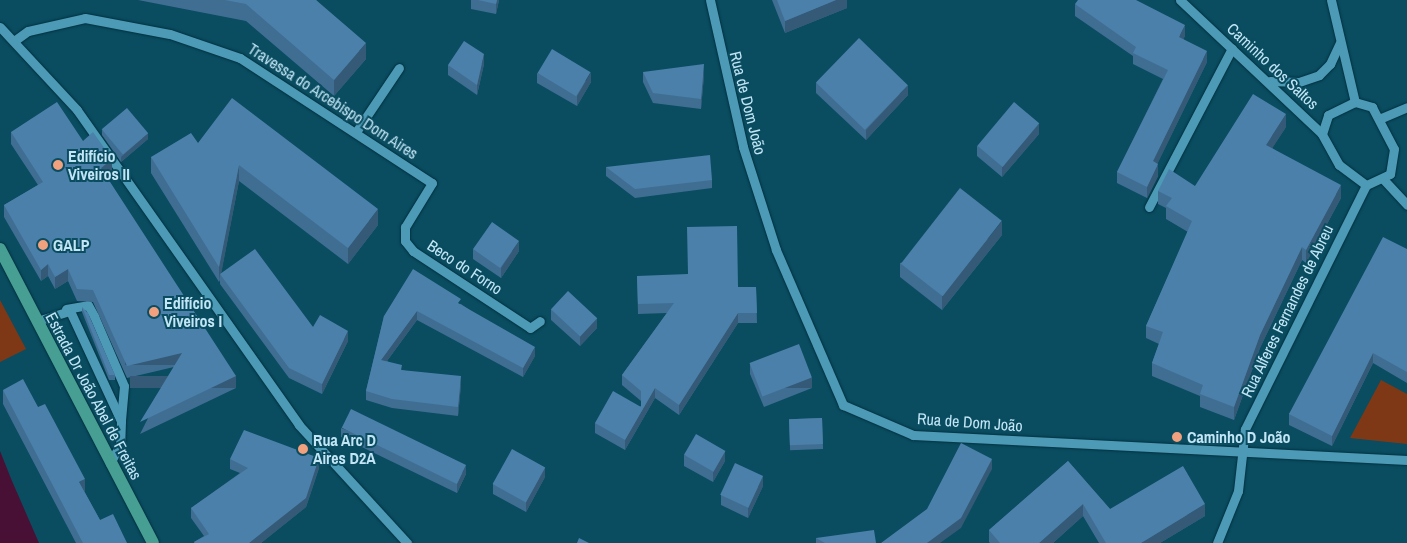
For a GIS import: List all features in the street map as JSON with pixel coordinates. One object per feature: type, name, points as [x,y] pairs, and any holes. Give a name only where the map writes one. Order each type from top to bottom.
[{"type":"main road","name":"Estrada Dr João Abel de Freitas","points":[[0,249],[3,259],[153,543]]},
{"type":"street","name":"Rua de Dom João","points":[[710,0],[747,162],[776,250],[843,405],[913,435],[1407,460]]},
{"type":"street","name":"Caminho dos Saltos","points":[[1180,0],[1270,82],[1322,134]]},
{"type":"street","points":[[1331,0],[1355,102]]},
{"type":"street","name":"Travessa do Arcebispo Dom Aires","points":[[14,41],[28,30],[85,18],[170,34],[240,58],[432,183]]},
{"type":"street","points":[[0,27],[77,110],[299,425],[407,543]]},
{"type":"street","points":[[1270,82],[1299,82],[1319,75],[1330,64],[1340,42]]},
{"type":"street","points":[[1150,207],[1232,48]]},
{"type":"street","points":[[356,132],[399,68]]},
{"type":"street","points":[[1355,102],[1372,106],[1379,119],[1394,149],[1390,174],[1384,180],[1366,185],[1339,165],[1322,134],[1328,115],[1355,102]]},
{"type":"street","points":[[1379,119],[1407,107]]},
{"type":"street","points":[[1384,180],[1407,206]]},
{"type":"street","name":"Beco do Forno","points":[[432,183],[405,228],[406,241],[413,251],[530,328],[540,321]]},
{"type":"street","name":"Rua Alferes Fernandes de Abreu","points":[[1217,543],[1238,491],[1245,429],[1366,185]]},
{"type":"street","points":[[37,321],[66,310],[88,305],[94,316],[124,386],[120,421],[120,445],[110,463]]},
{"type":"street","points":[[66,310],[120,421]]},
{"type":"shaded area","points":[[0,300],[26,349],[0,362]]},
{"type":"shaded area","points":[[1381,380],[1407,394],[1407,444],[1350,438]]},
{"type":"shaded area","points":[[0,451],[12,481],[39,543],[0,543]]},
{"type":"building","points":[[225,0],[316,0],[366,43],[334,80],[246,4]]},
{"type":"building","points":[[478,0],[497,0],[496,4]]},
{"type":"building","points":[[777,0],[836,0],[785,21]]},
{"type":"building","points":[[1078,0],[1136,0],[1185,25],[1179,37],[1207,51],[1153,161],[1158,164],[1147,187],[1117,172],[1168,70],[1133,53],[1136,47],[1075,4]]},
{"type":"building","points":[[859,38],[908,85],[865,130],[816,83]]},
{"type":"building","points":[[464,41],[484,54],[477,85],[448,65]]},
{"type":"building","points":[[552,49],[591,72],[576,96],[538,73]]},
{"type":"building","points":[[704,64],[701,99],[653,93],[643,72]]},
{"type":"building","points":[[1253,94],[1286,114],[1266,145],[1341,185],[1306,250],[1302,247],[1260,335],[1234,407],[1200,394],[1203,385],[1152,363],[1163,332],[1146,326],[1192,221],[1166,206],[1172,198],[1158,191],[1169,169],[1195,186]]},
{"type":"building","points":[[232,98],[378,209],[348,248],[239,165],[219,267],[151,157],[191,133],[198,143]]},
{"type":"building","points":[[57,102],[83,141],[93,132],[112,159],[101,168],[236,376],[140,422],[182,353],[127,366],[93,290],[77,289],[68,269],[55,277],[48,264],[41,270],[4,205],[43,182],[11,132]]},
{"type":"building","points":[[1014,102],[1039,123],[1003,167],[977,146]]},
{"type":"building","points":[[127,108],[148,133],[123,154],[102,129]]},
{"type":"building","points":[[710,155],[712,180],[635,189],[606,167]]},
{"type":"building","points":[[960,188],[1002,221],[943,296],[901,264]]},
{"type":"building","points":[[492,222],[519,241],[500,268],[473,249]]},
{"type":"building","points":[[737,226],[738,287],[756,287],[757,313],[738,313],[679,405],[655,388],[625,440],[595,423],[613,391],[641,407],[641,391],[622,375],[674,303],[638,304],[637,276],[688,274],[687,227]]},
{"type":"building","points":[[1383,237],[1407,249],[1407,372],[1373,353],[1332,436],[1289,414]]},
{"type":"building","points":[[255,249],[313,327],[320,315],[348,331],[322,384],[289,368],[220,274]]},
{"type":"building","points":[[413,269],[461,299],[458,303],[535,347],[523,368],[417,311],[381,360],[402,365],[401,370],[461,376],[458,407],[392,399],[366,391],[384,316]]},
{"type":"building","points":[[568,291],[597,318],[580,337],[551,309]]},
{"type":"building","points":[[82,307],[88,313],[115,375],[109,375]]},
{"type":"building","points":[[799,344],[812,378],[762,397],[750,363]]},
{"type":"building","points":[[23,379],[38,407],[45,404],[85,479],[79,482],[100,520],[113,514],[127,543],[83,543],[3,390]]},
{"type":"building","points":[[351,409],[466,465],[457,484],[342,428]]},
{"type":"building","points":[[822,418],[823,444],[790,445],[789,419]]},
{"type":"building","points":[[244,430],[319,458],[306,498],[249,543],[195,543],[209,534],[191,508],[248,468],[230,459]]},
{"type":"building","points":[[696,434],[725,451],[713,472],[684,455]]},
{"type":"building","points":[[961,443],[992,459],[961,518],[927,543],[881,543],[927,509]]},
{"type":"building","points":[[512,449],[545,467],[526,502],[493,484]]},
{"type":"building","points":[[1068,461],[1110,509],[1183,466],[1205,504],[1141,543],[1106,543],[1083,504],[1039,543],[1000,543],[989,530]]},
{"type":"building","points":[[735,463],[763,476],[748,508],[720,495]]},
{"type":"building","points":[[874,530],[876,543],[825,543],[816,538]]},
{"type":"building","points":[[579,538],[589,543],[577,543]]},
{"type":"place","name":"Edifício Viveiros II","points":[[58,165]]},
{"type":"place","name":"GALP","points":[[43,245]]},
{"type":"place","name":"Edifício Viveiros I","points":[[154,312]]},
{"type":"place","name":"Caminho D João","points":[[1177,437]]},
{"type":"place","name":"Rua Arc D Aires D2A","points":[[303,449]]}]
